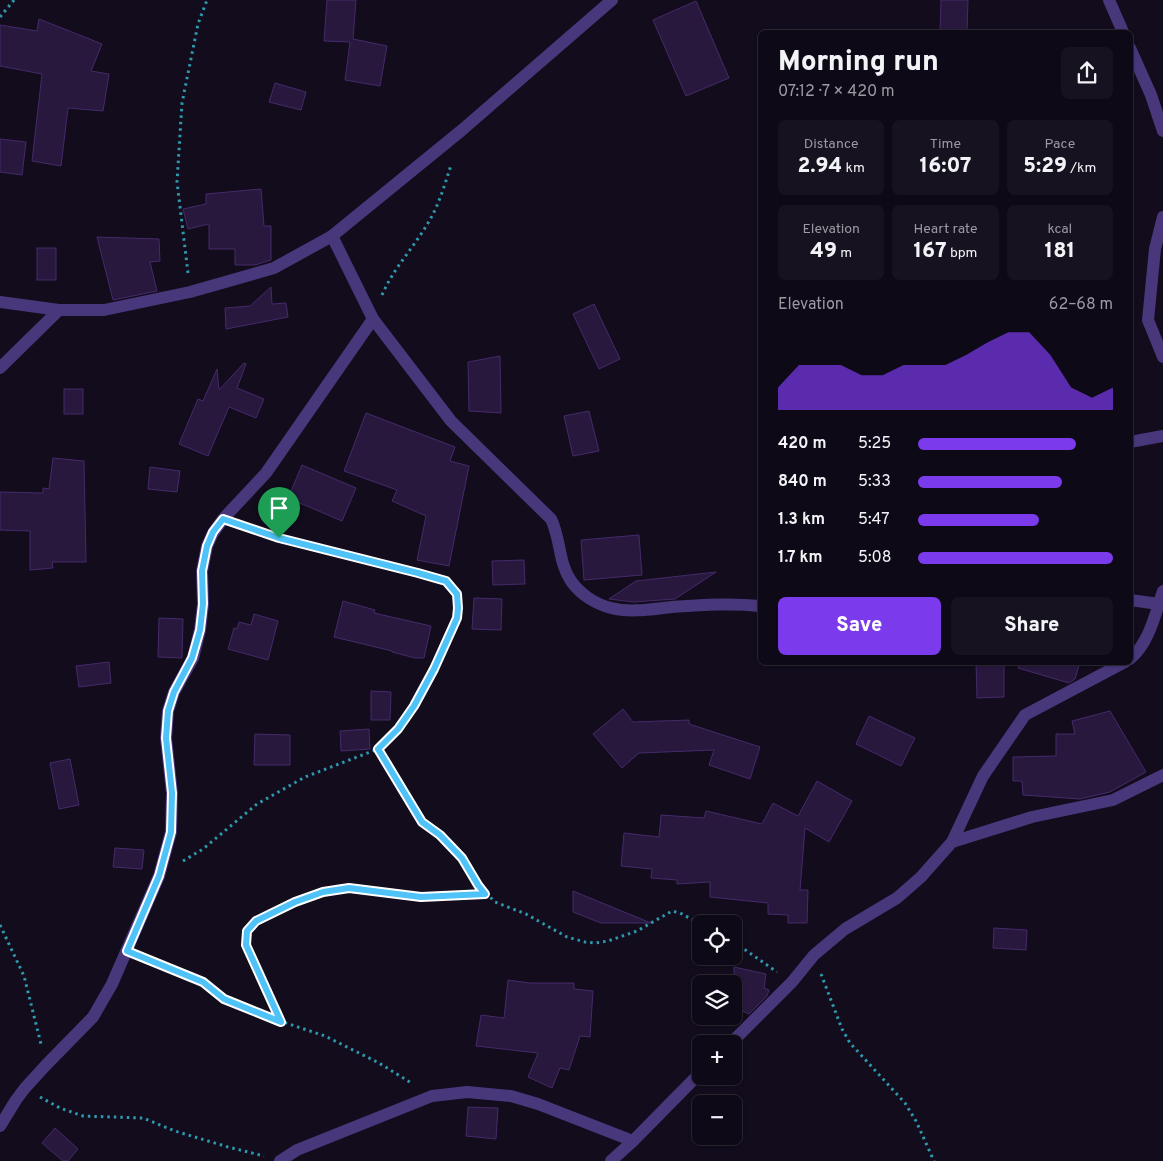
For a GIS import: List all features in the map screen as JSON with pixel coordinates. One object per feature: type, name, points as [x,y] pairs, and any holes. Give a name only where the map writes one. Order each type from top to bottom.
[{"type":"street","points":[[0,302],[59,310],[104,310],[190,292],[274,268],[332,236],[462,130],[612,0]]},
{"type":"street","points":[[1109,0],[1122,30]]},
{"type":"street","points":[[1133,55],[1151,95],[1163,131]]},
{"type":"street","points":[[1163,217],[1155,249],[1148,320],[1163,357]]},
{"type":"street","points":[[332,236],[373,319],[451,422],[551,519],[556,528],[563,564],[570,579],[581,594],[605,606],[628,611],[718,604],[758,606]]},
{"type":"street","points":[[0,368],[59,310]]},
{"type":"street","points":[[0,1126],[25,1088],[93,1017],[112,984],[159,876],[171,832],[172,793],[166,738],[168,711],[174,692],[192,658],[198,640],[203,604],[202,571],[207,546],[213,532],[266,473],[373,319]]},
{"type":"street","points":[[1133,441],[1163,436]]},
{"type":"street","points":[[1133,657],[1140,651],[1157,627],[1159,604],[1163,591]]},
{"type":"street","points":[[1133,600],[1159,604]]},
{"type":"street","points":[[739,1035],[792,982],[814,955],[845,929],[897,898],[922,877],[952,842],[983,776],[1025,716],[1119,665]]},
{"type":"street","points":[[952,842],[1032,817],[1113,800],[1163,775]]},
{"type":"street","points":[[611,1161],[692,1081]]},
{"type":"street","points":[[281,1161],[297,1150],[432,1096],[467,1092],[511,1096],[538,1104],[633,1141]]},
{"type":"path","points":[[0,17],[14,0]]},
{"type":"path","points":[[190,292],[177,182],[182,103],[198,24],[207,0]]},
{"type":"path","points":[[373,319],[385,287],[429,222],[444,187],[462,130]]},
{"type":"path","points":[[159,876],[203,849],[257,804],[305,777],[378,749],[398,729],[414,706],[434,669],[457,618],[457,594],[446,581],[410,570],[279,538],[223,519]]},
{"type":"path","points":[[378,749],[422,822],[440,835],[462,858],[478,885],[495,902],[526,914],[567,937],[595,943],[608,941],[637,931],[672,911],[692,919]]},
{"type":"path","points":[[281,1022],[246,945],[247,931],[256,921],[295,902],[323,892],[349,888],[421,897],[485,894]]},
{"type":"path","points":[[0,925],[24,976],[46,1065]]},
{"type":"path","points":[[742,948],[792,982]]},
{"type":"path","points":[[127,951],[203,982],[224,999],[281,1022],[326,1036],[379,1063],[432,1096]]},
{"type":"path","points":[[814,955],[850,1043],[905,1103],[916,1121],[934,1161]]},
{"type":"path","points":[[25,1088],[60,1108],[83,1116],[143,1118],[175,1131],[281,1161]]},
{"type":"building","points":[[327,0],[356,0],[353,39],[387,46],[380,86],[345,80],[350,42],[324,41]]},
{"type":"building","points":[[941,0],[968,0],[967,30],[940,30]]},
{"type":"building","points":[[696,1],[729,78],[686,96],[653,20]]},
{"type":"building","points":[[39,19],[102,44],[91,71],[109,74],[103,111],[68,108],[61,166],[32,161],[42,74],[0,66],[0,25],[37,31]]},
{"type":"building","points":[[275,83],[306,92],[301,110],[269,102]]},
{"type":"building","points":[[0,139],[26,142],[22,175],[0,172]]},
{"type":"building","points":[[261,189],[264,226],[271,226],[271,260],[255,265],[235,265],[235,249],[209,249],[209,224],[188,229],[183,209],[206,204],[206,194]]},
{"type":"building","points":[[97,237],[159,239],[160,261],[150,262],[157,291],[113,300]]},
{"type":"building","points":[[37,248],[56,248],[56,280],[37,280]]},
{"type":"building","points":[[271,287],[272,304],[286,303],[288,317],[226,329],[225,308],[250,306]]},
{"type":"building","points":[[594,304],[620,359],[599,369],[573,314]]},
{"type":"building","points":[[500,356],[501,413],[469,411],[468,362]]},
{"type":"building","points":[[244,363],[246,364],[237,388],[264,399],[256,418],[229,407],[208,456],[179,444],[198,399],[203,401],[217,369],[219,390]]},
{"type":"building","points":[[64,389],[83,389],[83,414],[64,414]]},
{"type":"building","points":[[589,411],[599,451],[573,456],[564,416]]},
{"type":"building","points":[[366,413],[455,447],[450,461],[469,466],[449,566],[417,560],[426,516],[392,501],[397,490],[344,471]]},
{"type":"building","points":[[53,458],[84,461],[86,562],[52,562],[53,568],[30,570],[30,531],[0,530],[0,492],[43,493],[43,488],[49,489]]},
{"type":"building","points":[[302,465],[356,488],[342,521],[288,498]]},
{"type":"building","points":[[150,467],[180,471],[177,492],[148,489]]},
{"type":"building","points":[[639,535],[642,575],[584,580],[581,540]]},
{"type":"building","points":[[524,560],[525,584],[493,585],[492,561]]},
{"type":"building","points":[[716,572],[675,599],[634,602],[609,599],[636,581]]},
{"type":"building","points":[[474,598],[502,599],[501,630],[472,629]]},
{"type":"building","points":[[343,601],[375,610],[374,613],[431,626],[424,658],[415,658],[334,637]]},
{"type":"building","points":[[254,614],[278,621],[268,660],[228,649],[234,628],[237,629],[239,622],[251,625]]},
{"type":"building","points":[[159,618],[183,619],[182,658],[158,657]]},
{"type":"building","points":[[109,662],[111,683],[79,687],[76,666]]},
{"type":"building","points":[[976,665],[1004,665],[1004,697],[977,698]]},
{"type":"building","points":[[1018,665],[1079,665],[1075,679],[1069,683],[1018,668]]},
{"type":"building","points":[[371,691],[391,692],[390,720],[371,720]]},
{"type":"building","points":[[623,709],[633,722],[689,720],[689,724],[760,747],[750,779],[709,765],[714,750],[639,753],[622,768],[593,734]]},
{"type":"building","points":[[1110,711],[1146,772],[1110,792],[1080,799],[1023,795],[1022,781],[1013,781],[1013,757],[1056,756],[1056,734],[1075,734],[1072,721]]},
{"type":"building","points":[[869,716],[915,738],[901,766],[856,744]]},
{"type":"building","points":[[369,729],[370,749],[341,751],[340,731]]},
{"type":"building","points":[[255,734],[290,735],[290,765],[254,765]]},
{"type":"building","points":[[70,759],[79,805],[59,809],[50,763]]},
{"type":"building","points":[[817,781],[852,801],[829,842],[805,828],[800,890],[808,890],[807,923],[788,923],[788,915],[768,914],[768,903],[710,897],[710,882],[677,884],[677,880],[651,878],[652,869],[621,866],[624,833],[659,837],[661,815],[704,818],[706,811],[762,824],[773,803],[798,816]]},
{"type":"building","points":[[115,848],[144,850],[142,869],[113,867]]},
{"type":"building","points":[[573,891],[651,923],[601,923],[573,912]]},
{"type":"building","points":[[994,928],[1027,930],[1026,950],[993,948]]},
{"type":"building","points":[[734,967],[766,974],[764,988],[769,990],[767,996],[749,1014],[742,1011],[742,975],[734,975]]},
{"type":"building","points":[[508,980],[530,983],[574,983],[574,989],[593,991],[590,1037],[580,1036],[569,1070],[560,1068],[552,1088],[528,1077],[538,1053],[476,1046],[481,1015],[504,1018]]},
{"type":"building","points":[[468,1107],[498,1108],[496,1139],[466,1136]]},
{"type":"building","points":[[55,1128],[78,1149],[68,1161],[63,1161],[42,1143]]},
{"type":"route","points":[[223,519],[279,538],[446,581],[457,594],[457,618],[434,669],[414,706],[398,729],[378,749],[422,822],[440,835],[462,858],[485,894],[421,897],[349,888],[323,892],[295,902],[256,921],[247,931],[246,945],[281,1022],[224,999],[203,982],[127,951],[159,876],[171,832],[172,793],[166,738],[168,711],[174,692],[192,658],[200,630],[203,604],[202,571],[207,546],[213,532],[223,519]]}]
